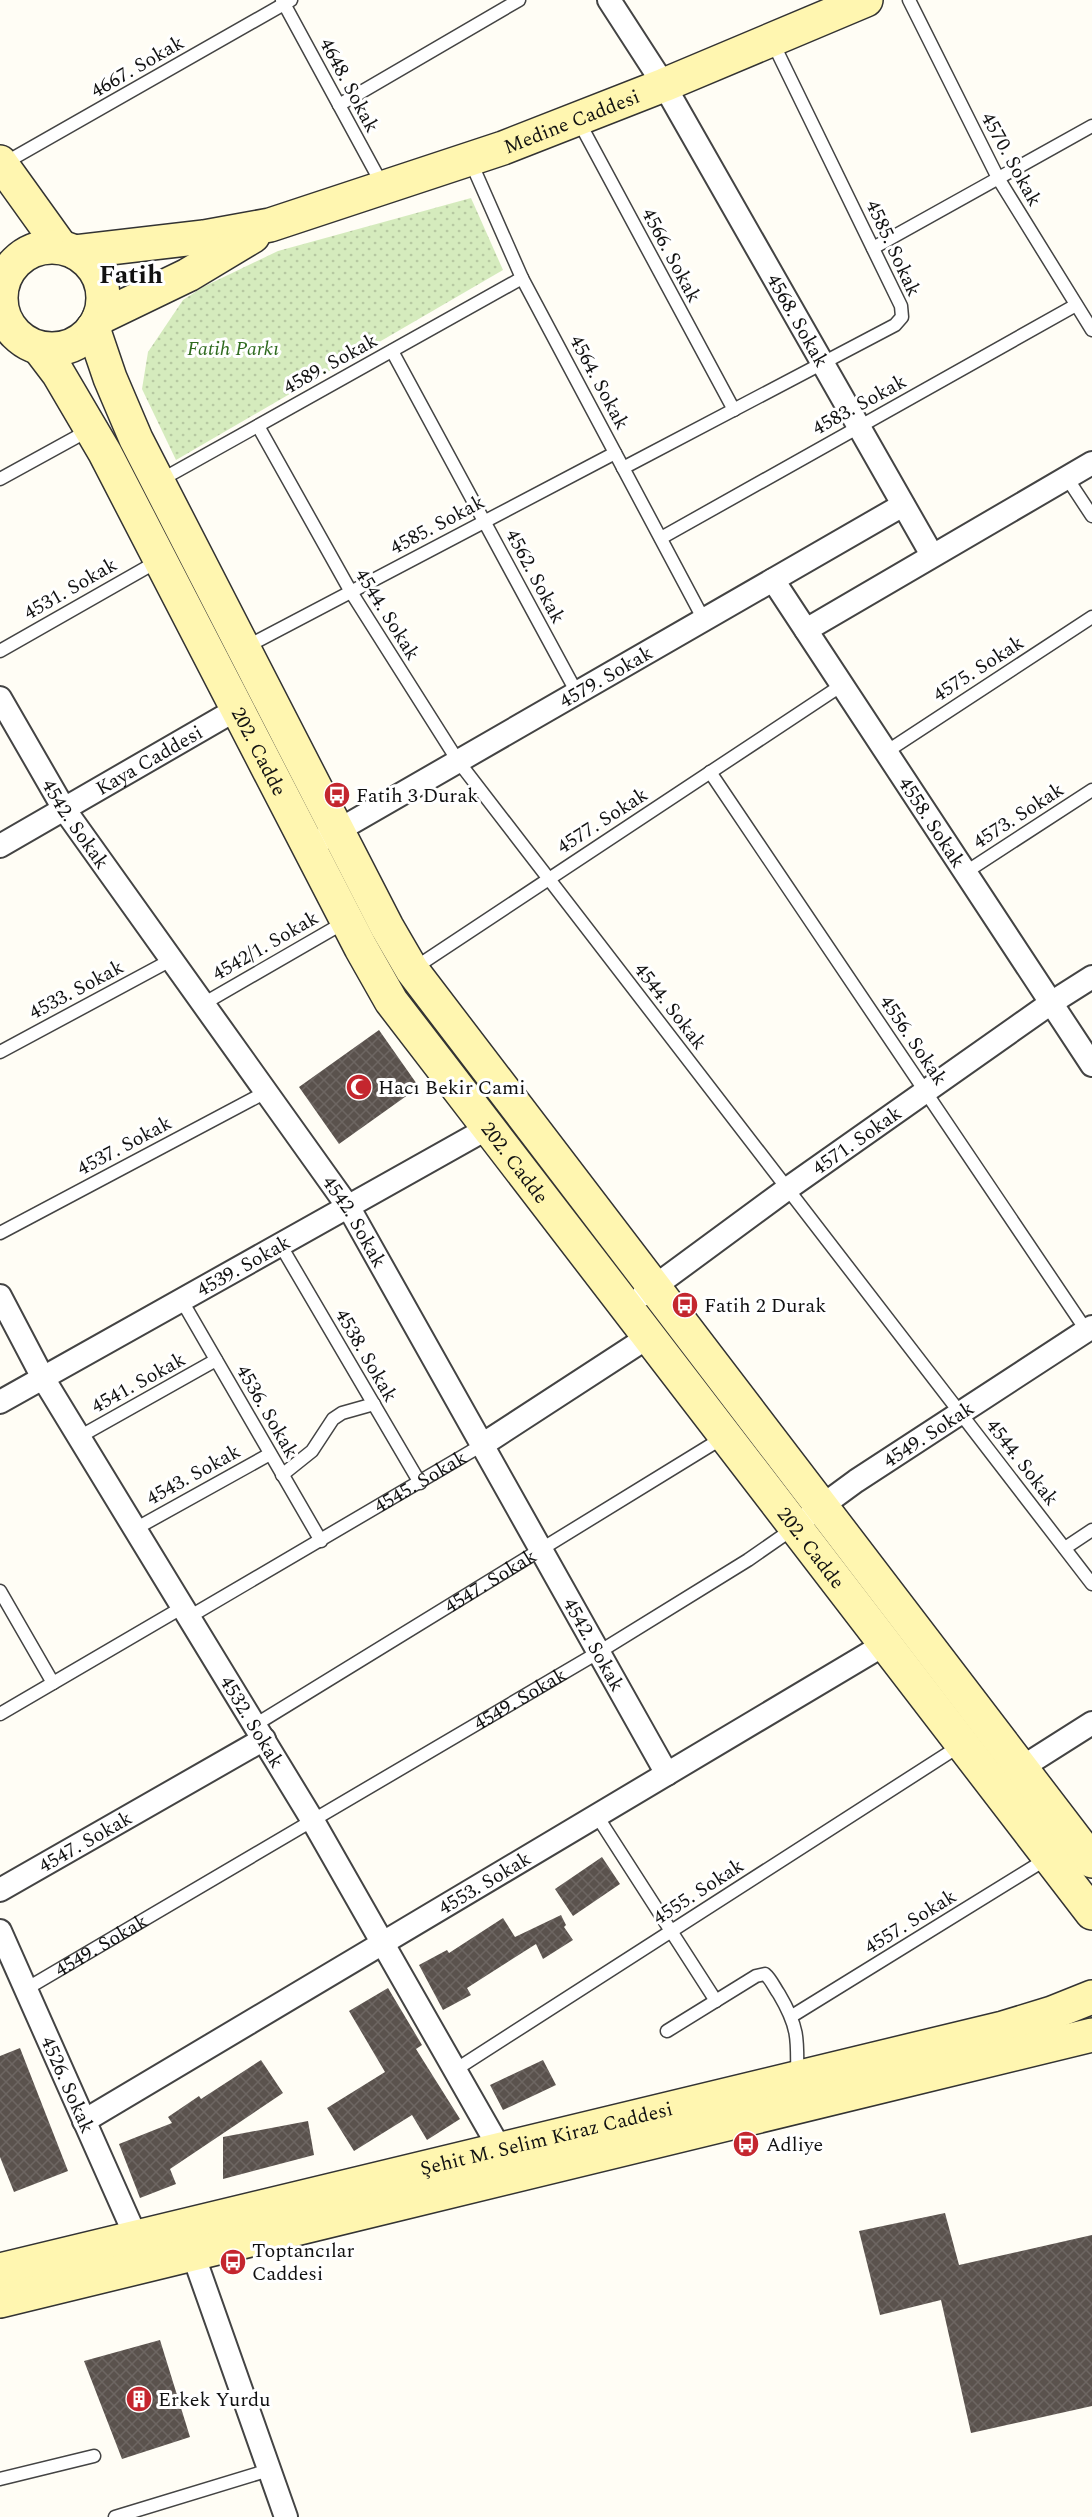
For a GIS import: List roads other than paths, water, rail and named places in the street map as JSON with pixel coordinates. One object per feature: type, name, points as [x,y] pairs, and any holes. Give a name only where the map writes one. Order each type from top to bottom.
[{"type":"main road","name":"Medine Caddesi","points":[[68,249],[204,237],[270,225],[470,159],[577,119],[866,0]]},
{"type":"main road","points":[[1,164],[68,249],[89,262],[101,282],[102,307],[96,323],[75,344],[63,348],[22,346],[6,320],[1,302],[1,281],[20,257],[31,250],[43,247],[68,249]]},
{"type":"main road","name":"Medine Caddesi","points":[[96,323],[188,275],[270,225]]},
{"type":"main road","name":"202. Cadde","points":[[96,323],[123,411],[158,482],[229,656],[237,709],[346,921],[398,979],[653,1288],[1092,1861]]},
{"type":"main road","name":"202. Cadde","points":[[22,346],[58,374],[91,429],[160,560],[229,656],[338,830],[398,979],[410,1027],[1092,1913]]},
{"type":"main road","name":"Şehit M. Selim Kiraz Caddesi","points":[[0,2301],[192,2254],[796,2092],[1004,2028],[1092,1997]]},
{"type":"main road","name":"Şehit M. Selim Kiraz Caddesi","points":[[0,2270],[500,2149],[1092,2035]]},
{"type":"street","name":"4568. Sokak","points":[[615,2],[932,555]]},
{"type":"street","points":[[806,630],[1092,463]]},
{"type":"street","name":"4579. Sokak","points":[[309,847],[903,505]]},
{"type":"street","name":"4558. Sokak","points":[[773,580],[1092,1065]]},
{"type":"street","name":"4542. Sokak","points":[[0,698],[64,809],[349,1208],[668,1774]]},
{"type":"street","name":"Kaya Caddesi","points":[[0,846],[237,709]]},
{"type":"street","name":"4571. Sokak","points":[[626,1308],[787,1189],[1051,1003],[1092,977]]},
{"type":"street","name":"4539. Sokak","points":[[0,1402],[488,1128]]},
{"type":"street","name":"4532. Sokak","points":[[0,1296],[43,1378],[313,1821],[500,2149]]},
{"type":"street","name":"4549. Sokak","points":[[795,1527],[855,1481],[1089,1329]]},
{"type":"street","name":"4545. Sokak","points":[[482,1445],[648,1337]]},
{"type":"street","name":"4553. Sokak","points":[[84,2121],[885,1644]]},
{"type":"street","points":[[993,1785],[1092,1723]]},
{"type":"street","name":"4547. Sokak","points":[[0,1890],[259,1732]]},
{"type":"street","name":"4526. Sokak","points":[[0,1931],[136,2237]]},
{"type":"street","points":[[192,2254],[286,2517]]},
{"type":"lane","points":[[339,105],[519,0]]},
{"type":"lane","name":"4570. Sokak","points":[[909,0],[998,178],[1092,330]]},
{"type":"lane","name":"4648. Sokak","points":[[286,1],[383,188]]},
{"type":"lane","name":"4667. Sokak","points":[[1,164],[286,1]]},
{"type":"lane","name":"4585. Sokak","points":[[623,468],[895,325],[902,317],[901,306],[772,39]]},
{"type":"lane","name":"4566. Sokak","points":[[577,119],[734,410]]},
{"type":"lane","points":[[873,248],[1092,126]]},
{"type":"lane","name":"4564. Sokak","points":[[470,159],[522,278],[704,620]]},
{"type":"lane","name":"4589. Sokak","points":[[158,482],[522,278]]},
{"type":"lane","name":"4583. Sokak","points":[[661,538],[1076,305]]},
{"type":"lane","name":"4562. Sokak","points":[[392,351],[577,693]]},
{"type":"lane","name":"4544. Sokak","points":[[258,426],[351,592],[458,761],[1092,1584]]},
{"type":"lane","points":[[0,479],[91,429]]},
{"type":"lane","name":"4585. Sokak","points":[[229,656],[615,453]]},
{"type":"lane","points":[[1067,478],[1092,516]]},
{"type":"lane","name":"4531. Sokak","points":[[0,651],[160,560]]},
{"type":"lane","name":"4575. Sokak","points":[[886,752],[1092,617]]},
{"type":"lane","name":"4577. Sokak","points":[[398,979],[842,685]]},
{"type":"lane","name":"4556. Sokak","points":[[710,772],[925,1092],[1089,1329]]},
{"type":"lane","name":"4573. Sokak","points":[[966,872],[1092,790]]},
{"type":"lane","name":"4542/1. Sokak","points":[[203,1004],[346,921]]},
{"type":"lane","name":"4533. Sokak","points":[[0,1052],[171,960]]},
{"type":"lane","name":"4537. Sokak","points":[[0,1233],[266,1092]]},
{"type":"lane","name":"4538. Sokak","points":[[281,1246],[420,1483]]},
{"type":"lane","name":"4536. Sokak","points":[[182,1301],[321,1541]]},
{"type":"lane","name":"4541. Sokak","points":[[79,1437],[216,1360]]},
{"type":"lane","points":[[282,1475],[312,1451],[333,1419],[342,1413],[374,1404]]},
{"type":"lane","name":"4547. Sokak","points":[[259,1732],[541,1550],[725,1436]]},
{"type":"lane","name":"4545. Sokak","points":[[0,1714],[53,1683],[321,1541],[482,1445]]},
{"type":"lane","name":"4543. Sokak","points":[[135,1529],[270,1454]]},
{"type":"lane","name":"4549. Sokak","points":[[26,1989],[598,1652],[748,1560],[795,1527]]},
{"type":"lane","points":[[1065,1548],[1092,1530]]},
{"type":"lane","points":[[0,1591],[53,1683]]},
{"type":"lane","name":"4555. Sokak","points":[[455,2070],[962,1745]]},
{"type":"lane","points":[[597,1816],[716,2001]]},
{"type":"lane","name":"4557. Sokak","points":[[792,2016],[1049,1858]]},
{"type":"lane","points":[[667,2031],[756,1976],[765,1974],[771,1980],[792,2016],[798,2045],[796,2092]]},
{"type":"lane","points":[[0,2479],[94,2456]]},
{"type":"lane","points":[[115,2517],[269,2470]]},
{"type":"place","name":"Fatih 3 Durak","points":[[337,795]]},
{"type":"place","name":"Hacı Bekir Cami","points":[[359,1087]]},
{"type":"place","name":"Fatih 2 Durak","points":[[685,1305]]},
{"type":"place","name":"Adliye","points":[[746,2144]]},
{"type":"place","name":"Toptancılar Caddesi","points":[[233,2262]]},
{"type":"place","name":"Erkek Yurdu","points":[[139,2399]]},
{"type":"district","name":"Fatih","points":[[131,274]]},
{"type":"park label","name":"Fatih Parkı","points":[[233,348]]}]
